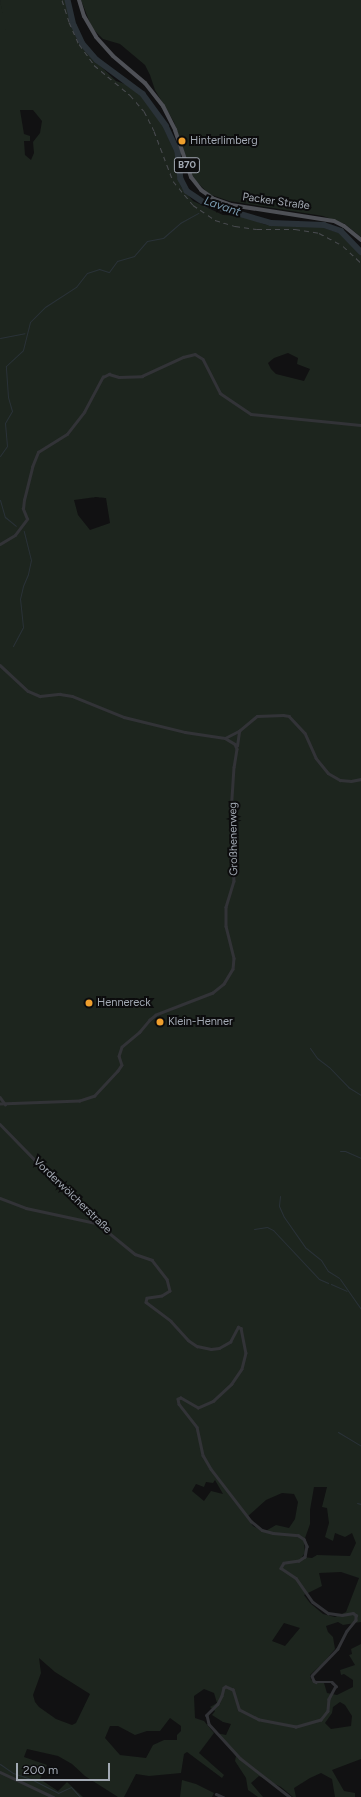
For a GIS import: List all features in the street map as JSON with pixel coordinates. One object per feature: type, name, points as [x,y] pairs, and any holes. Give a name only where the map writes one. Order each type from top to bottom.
[{"type":"main road","name":"Packer Straße","points":[[79,0],[84,16],[96,37],[113,56],[145,83],[163,106],[175,130],[191,177],[201,190],[214,199],[231,205],[334,221],[344,226],[361,240]]},
{"type":"street","points":[[0,544],[15,535],[27,519],[23,510],[24,500],[32,467],[38,452],[67,434],[84,412],[103,377],[109,374],[119,377],[142,376],[183,357],[195,354],[203,359],[220,393],[251,414],[361,425]]},
{"type":"street","points":[[0,665],[28,691],[40,696],[60,694],[72,696],[124,717],[185,732],[225,738],[237,747]]},
{"type":"street","points":[[225,738],[239,731],[257,716],[289,716],[305,733],[316,758],[328,773],[340,780],[351,781],[361,779]]},
{"type":"street","name":"Großhenerweg","points":[[5,1104],[80,1101],[95,1096],[122,1066],[119,1056],[122,1047],[140,1032],[150,1020],[156,1015],[213,993],[224,984],[233,969],[234,958],[226,926],[226,907],[234,881],[231,813],[239,731]]},
{"type":"street","points":[[0,1096],[5,1104]]},
{"type":"street","points":[[0,1104],[5,1104]]},
{"type":"street","name":"Vorderwölcherstraße","points":[[0,1124],[34,1159],[67,1189],[77,1203],[97,1223],[135,1254],[151,1259],[163,1272],[169,1283],[170,1291],[165,1295],[147,1298],[146,1302],[171,1320],[188,1340],[198,1346],[211,1349],[223,1347],[230,1342],[237,1327],[241,1328],[246,1353],[242,1368],[232,1384],[221,1396],[198,1408],[181,1398],[178,1401],[179,1404],[197,1427],[203,1454],[211,1469],[251,1521],[262,1530],[273,1533],[298,1535],[304,1539],[307,1546],[305,1557],[299,1561],[284,1563],[281,1568],[296,1578],[313,1602],[328,1613],[342,1615],[354,1613],[356,1615],[356,1620],[347,1631],[338,1648],[312,1676],[316,1682],[332,1682],[336,1686],[329,1699],[328,1711],[321,1720],[296,1727],[259,1720],[239,1710],[233,1690],[226,1687],[224,1688],[218,1704],[206,1718],[209,1724],[240,1758],[290,1797]]},
{"type":"street","points":[[0,1198],[26,1208],[97,1223]]},
{"type":"street","points":[[0,1772],[52,1797]]},
{"type":"street","points":[[216,1794],[223,1797]]},
{"type":"shaded area","points":[[0,0],[67,0],[74,30],[82,45],[94,60],[116,81],[131,86],[145,97],[159,118],[176,155],[175,163],[179,169],[177,170],[181,187],[193,201],[223,215],[242,216],[266,225],[321,227],[340,233],[361,255],[361,1622],[343,1625],[338,1622],[326,1626],[328,1632],[333,1637],[335,1649],[310,1675],[311,1680],[324,1683],[327,1693],[337,1695],[353,1687],[353,1680],[344,1674],[341,1675],[340,1670],[355,1665],[349,1655],[352,1654],[351,1649],[361,1644],[361,1759],[332,1770],[344,1791],[355,1793],[355,1797],[335,1797],[332,1779],[321,1773],[294,1788],[296,1797],[293,1797],[281,1787],[259,1776],[251,1783],[263,1797],[258,1797],[248,1790],[246,1778],[235,1761],[236,1756],[216,1733],[226,1735],[231,1724],[223,1722],[212,1715],[215,1711],[210,1707],[217,1703],[214,1693],[204,1689],[194,1696],[195,1718],[204,1721],[214,1733],[199,1753],[224,1775],[222,1778],[187,1752],[184,1754],[181,1773],[149,1776],[136,1774],[124,1797],[118,1797],[85,1776],[72,1764],[58,1756],[27,1749],[24,1757],[47,1765],[40,1779],[58,1791],[67,1782],[83,1797],[0,1797]],"holes":[[[20,110],[33,110],[42,121],[40,133],[33,142],[34,153],[31,160],[25,155],[24,141],[30,141],[30,136],[24,134]],[[288,353],[298,358],[297,364],[310,369],[304,381],[276,374],[268,363],[274,358]],[[96,497],[106,498],[110,523],[90,530],[78,515],[74,500]],[[215,1480],[223,1494],[211,1491],[204,1501],[192,1491],[196,1484],[204,1487],[206,1482],[213,1483]],[[314,1487],[327,1487],[322,1507],[327,1508],[329,1523],[325,1537],[333,1541],[335,1533],[345,1537],[352,1533],[356,1543],[350,1556],[317,1555],[312,1558],[302,1557],[305,1553],[304,1541],[310,1524],[310,1510]],[[282,1493],[294,1494],[298,1502],[295,1519],[289,1528],[276,1525],[264,1532],[253,1526],[247,1517],[266,1500]],[[341,1572],[359,1578],[346,1612],[335,1617],[323,1614],[310,1603],[304,1595],[322,1586],[319,1573]],[[284,1623],[300,1628],[285,1646],[272,1641]],[[39,1658],[55,1672],[90,1694],[76,1723],[72,1725],[56,1719],[39,1707],[35,1702],[33,1695],[41,1673]],[[340,1702],[345,1705],[352,1716],[351,1726],[331,1729],[325,1723],[332,1713],[333,1707]],[[170,1718],[181,1726],[181,1731],[177,1735],[177,1740],[164,1740],[153,1745],[146,1758],[120,1755],[105,1738],[110,1726],[118,1726],[135,1735],[147,1731],[160,1731]]]},
{"type":"shaded area","points":[[81,0],[361,0],[361,237],[345,224],[323,216],[229,201],[209,194],[196,181],[191,173],[174,122],[155,90],[145,65],[120,44],[103,39],[92,28]]},
{"type":"shaded area","points":[[182,1780],[196,1784],[214,1793],[212,1797],[180,1797]]},
{"type":"waterway","name":"Lavant","points":[[68,0],[74,25],[83,44],[97,60],[143,94],[166,126],[178,152],[181,179],[187,191],[206,204],[271,223],[324,225],[341,231],[361,252]]},
{"type":"waterway","points":[[0,456],[7,446],[5,423],[12,411],[8,397],[6,366],[23,350],[30,322],[45,307],[76,287],[87,273],[99,269],[109,272],[117,261],[134,256],[147,241],[163,238],[180,223],[198,213]]},
{"type":"waterway","points":[[0,338],[25,333]]},
{"type":"waterway","points":[[0,500],[5,517],[16,526]]},
{"type":"waterway","points":[[13,646],[23,627],[20,599],[31,560],[24,531]]},
{"type":"waterway","points":[[310,1048],[317,1058],[329,1067],[348,1087],[361,1095]]},
{"type":"waterway","points":[[340,1151],[345,1151],[361,1158]]},
{"type":"waterway","points":[[280,1196],[279,1206],[284,1217],[306,1248],[321,1260],[328,1271],[339,1278]]},
{"type":"waterway","points":[[254,1229],[267,1227],[273,1230],[319,1279],[328,1283]]},
{"type":"waterway","points":[[340,1279],[361,1309]]},
{"type":"waterway","points":[[331,1284],[347,1291]]},
{"type":"waterway","points":[[338,1432],[361,1446]]},
{"type":"waterway","points":[[357,1503],[361,1504]]},
{"type":"waterway","points":[[0,1764],[13,1773],[33,1780],[58,1793],[71,1787],[80,1797]]},
{"type":"railway","points":[[62,0],[69,22],[79,44],[94,65],[130,95],[144,111],[154,131],[173,181],[193,205],[215,220],[235,226],[257,229],[295,229],[319,233],[343,246],[361,263]]},
{"type":"place","name":"Hinterlimberg","points":[[182,141]]},
{"type":"place","name":"Hennereck","points":[[89,1003]]},
{"type":"place","name":"Klein-Henner","points":[[160,1022]]}]
